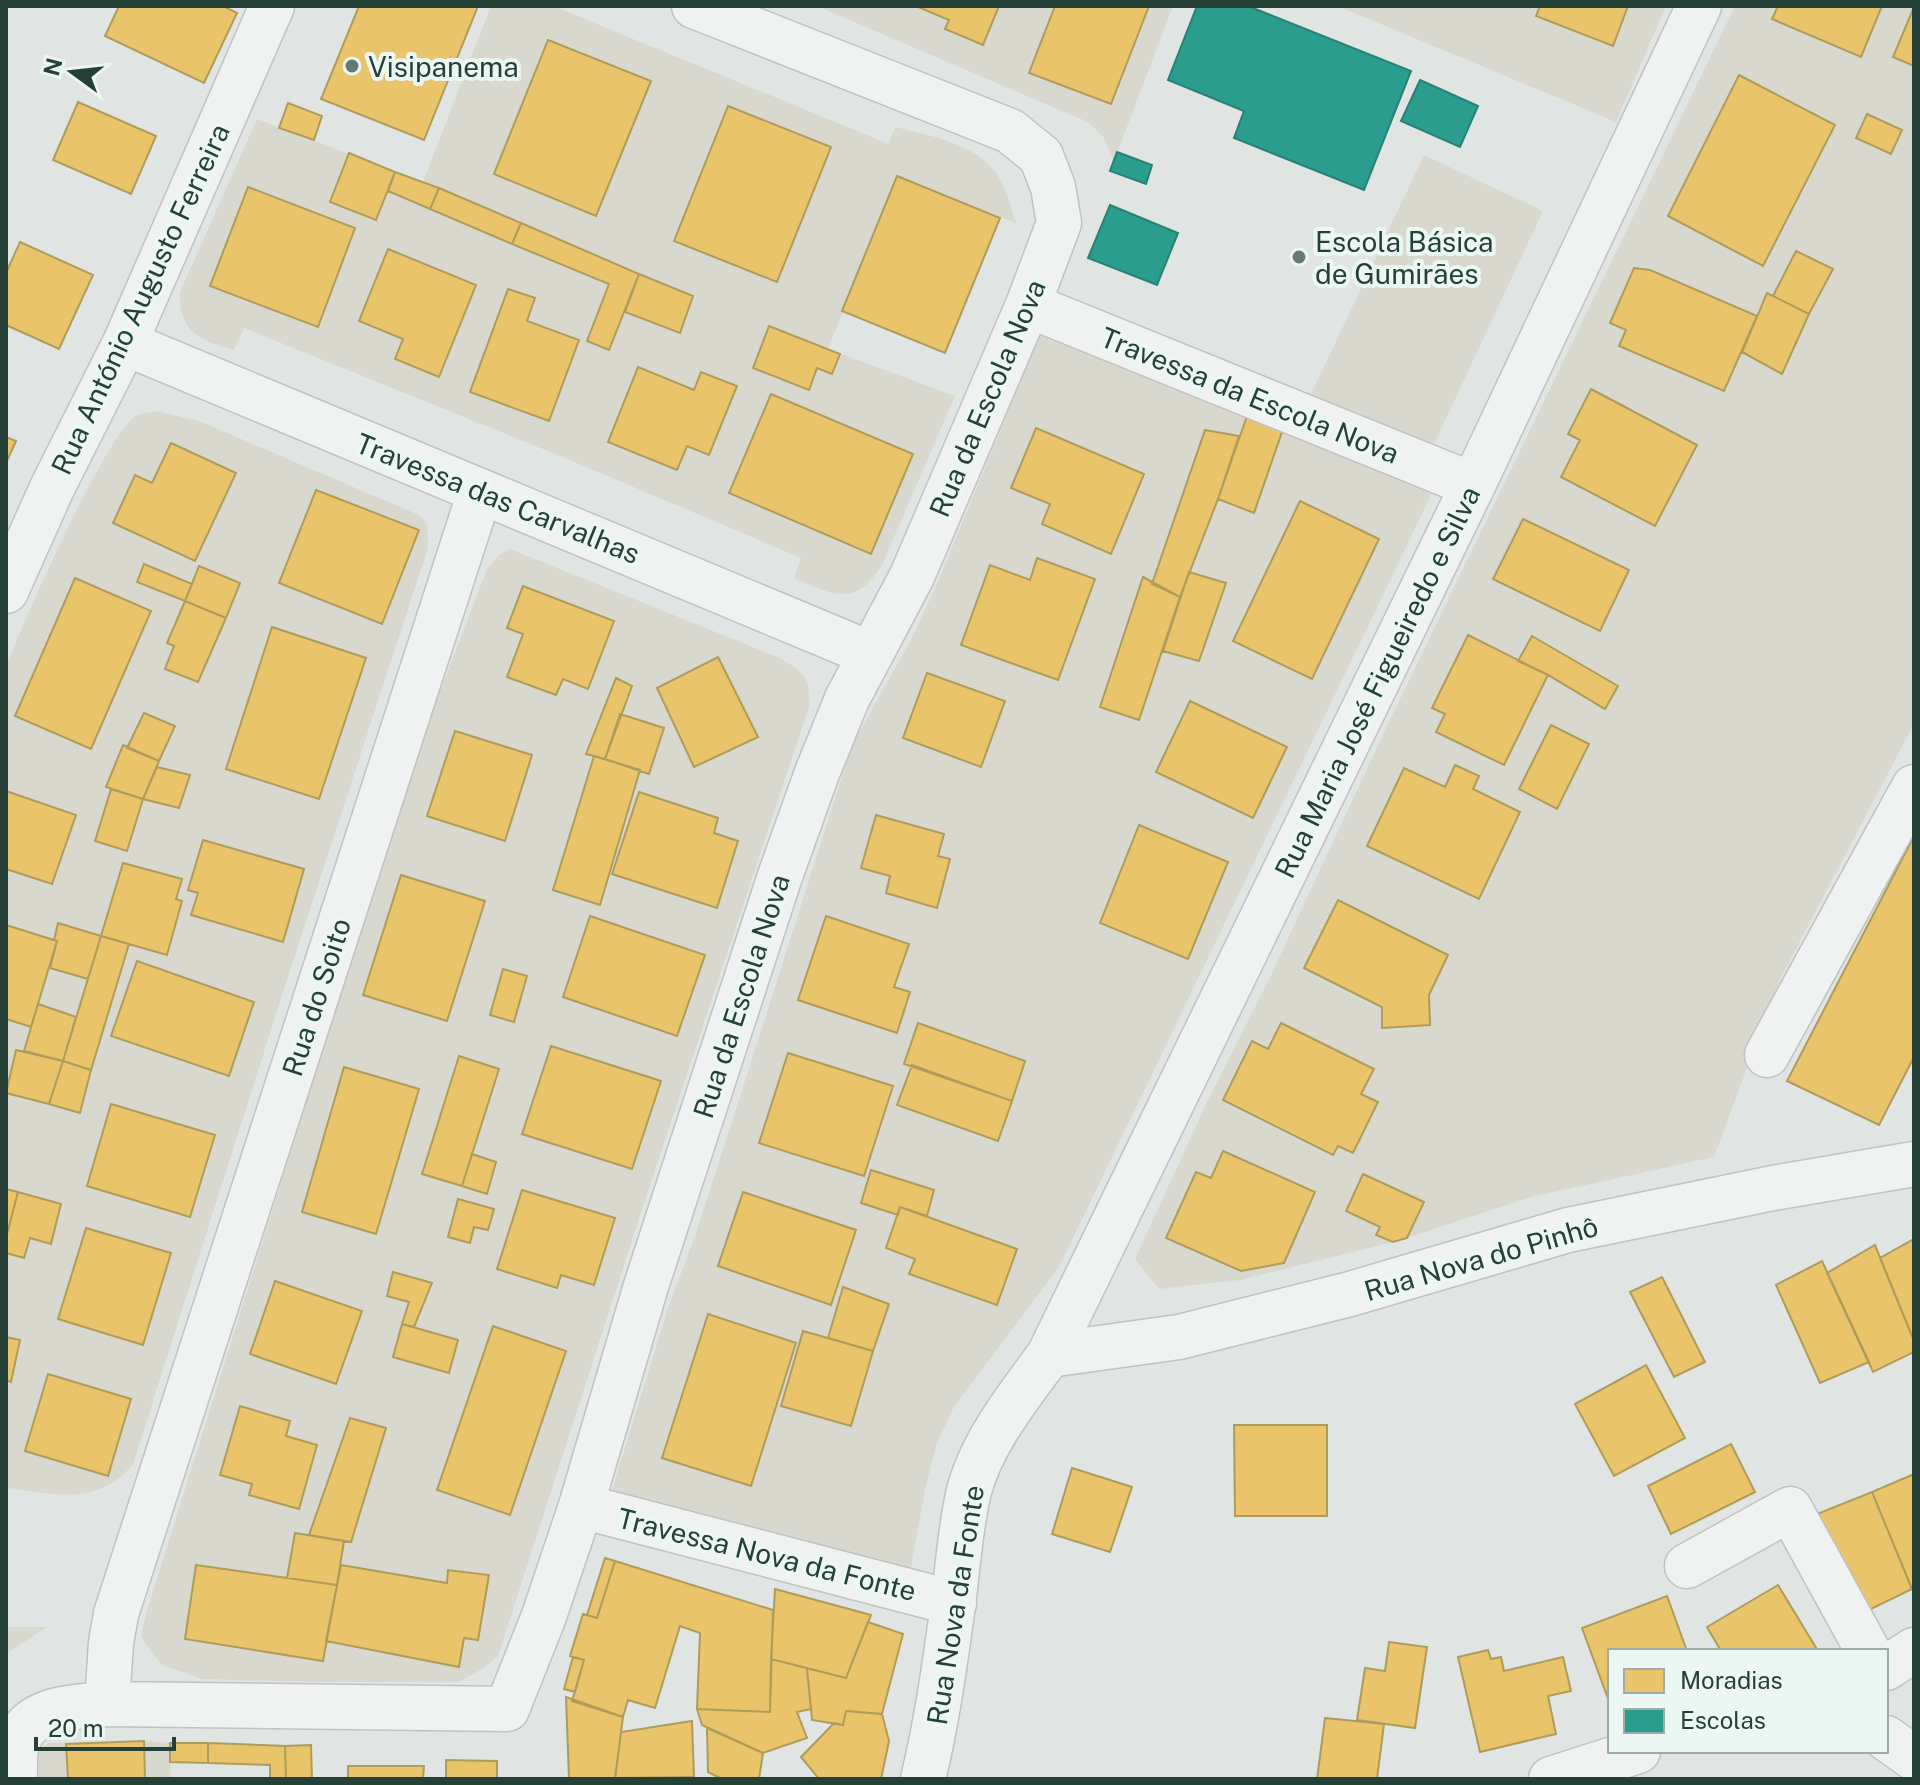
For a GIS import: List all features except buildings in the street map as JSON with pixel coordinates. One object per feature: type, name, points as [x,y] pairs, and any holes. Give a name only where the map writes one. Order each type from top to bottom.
[{"type":"street","name":"Rua António Augusto Ferreira","points":[[6,591],[52,488],[125,343],[272,6]]},
{"type":"street","name":"Rua da Escola Nova","points":[[15,1776],[18,1740],[33,1719],[60,1710],[107,1704],[507,1709],[544,1616],[581,1506],[646,1286],[780,876],[823,758],[847,699],[912,576],[1028,305],[1059,223],[1053,187],[1041,156],[1010,131],[694,6]]},
{"type":"street","name":"Rua Maria José Figueiredo e Silva","points":[[1049,1355],[1473,485],[1699,6]]},
{"type":"street","name":"Travessa da Escola Nova","points":[[1028,305],[1473,485]]},
{"type":"street","name":"Travessa das Carvalhas","points":[[125,343],[871,654]]},
{"type":"street","name":"Rua do Soito","points":[[107,1704],[116,1614],[480,492]]},
{"type":"street","points":[[1767,1055],[1914,787]]},
{"type":"street","name":"Rua Nova do Pinhô","points":[[1049,1355],[1179,1337],[1350,1294],[1568,1230],[1773,1188],[1914,1164]]},
{"type":"street","name":"Rua Nova da Fonte","points":[[923,1779],[934,1737],[962,1527],[970,1489],[987,1449],[1049,1355]]},
{"type":"street","name":"Travessa Nova da Fonte","points":[[581,1506],[954,1603]]},
{"type":"street","points":[[1687,1566],[1790,1509],[1867,1649]]},
{"type":"street","points":[[1888,1667],[1914,1650]]},
{"type":"street","points":[[1888,1739],[1914,1758]]},
{"type":"street","points":[[1551,1779],[1632,1753]]},
{"type":"shaded area","points":[[491,6],[553,6],[889,144],[895,127],[949,141],[974,153],[998,176],[1016,223],[897,177],[828,349],[955,396],[882,565],[862,588],[842,594],[808,584],[794,578],[801,558],[244,328],[234,350],[201,338],[187,325],[180,305],[180,292],[257,119],[423,182]]},
{"type":"shaded area","points":[[817,6],[1173,6],[1114,161],[1104,138],[1088,122]]},
{"type":"shaded area","points":[[1337,6],[1666,6],[1616,122]]},
{"type":"shaded area","points":[[1735,6],[1914,6],[1893,57],[1914,66],[1914,724],[1780,979],[1714,1157],[1531,1197],[1407,1238],[1424,1202],[1380,1227],[1377,1235],[1393,1242],[1240,1280],[1159,1289],[1135,1259],[1387,726]],"holes":[[[1867,114],[1890,153],[1856,138]],[[1796,251],[1832,269],[1781,374],[1742,351],[1767,294],[1773,296]],[[1548,675],[1618,686],[1605,708]],[[1551,725],[1589,745],[1556,808],[1519,789]]]},
{"type":"shaded area","points":[[1424,155],[1543,211],[1429,455],[1306,405]]},
{"type":"shaded area","points":[[1041,332],[1436,485],[1059,1267],[954,1407],[937,1443],[910,1572],[612,1490],[669,1305],[695,1236],[852,745],[914,634]]},
{"type":"shaded area","points":[[156,411],[199,421],[419,515],[427,523],[428,548],[133,1464],[119,1478],[90,1492],[41,1493],[6,1488],[6,667],[66,532],[106,456],[123,429],[137,415]]},
{"type":"shaded area","points":[[510,549],[780,658],[795,668],[807,682],[809,707],[498,1656],[459,1682],[202,1679],[162,1665],[141,1637],[146,1614],[387,844],[436,702],[487,569],[499,555]]},
{"type":"shaded area","points":[[6,1627],[47,1627],[6,1654]]},
{"type":"shaded area","points":[[48,1743],[170,1743],[171,1779],[37,1779],[38,1753]]},
{"type":"place","name":"Visipanema","points":[[352,66]]},
{"type":"place","name":"Escola Básica de Gumirães","points":[[1299,257]]}]
